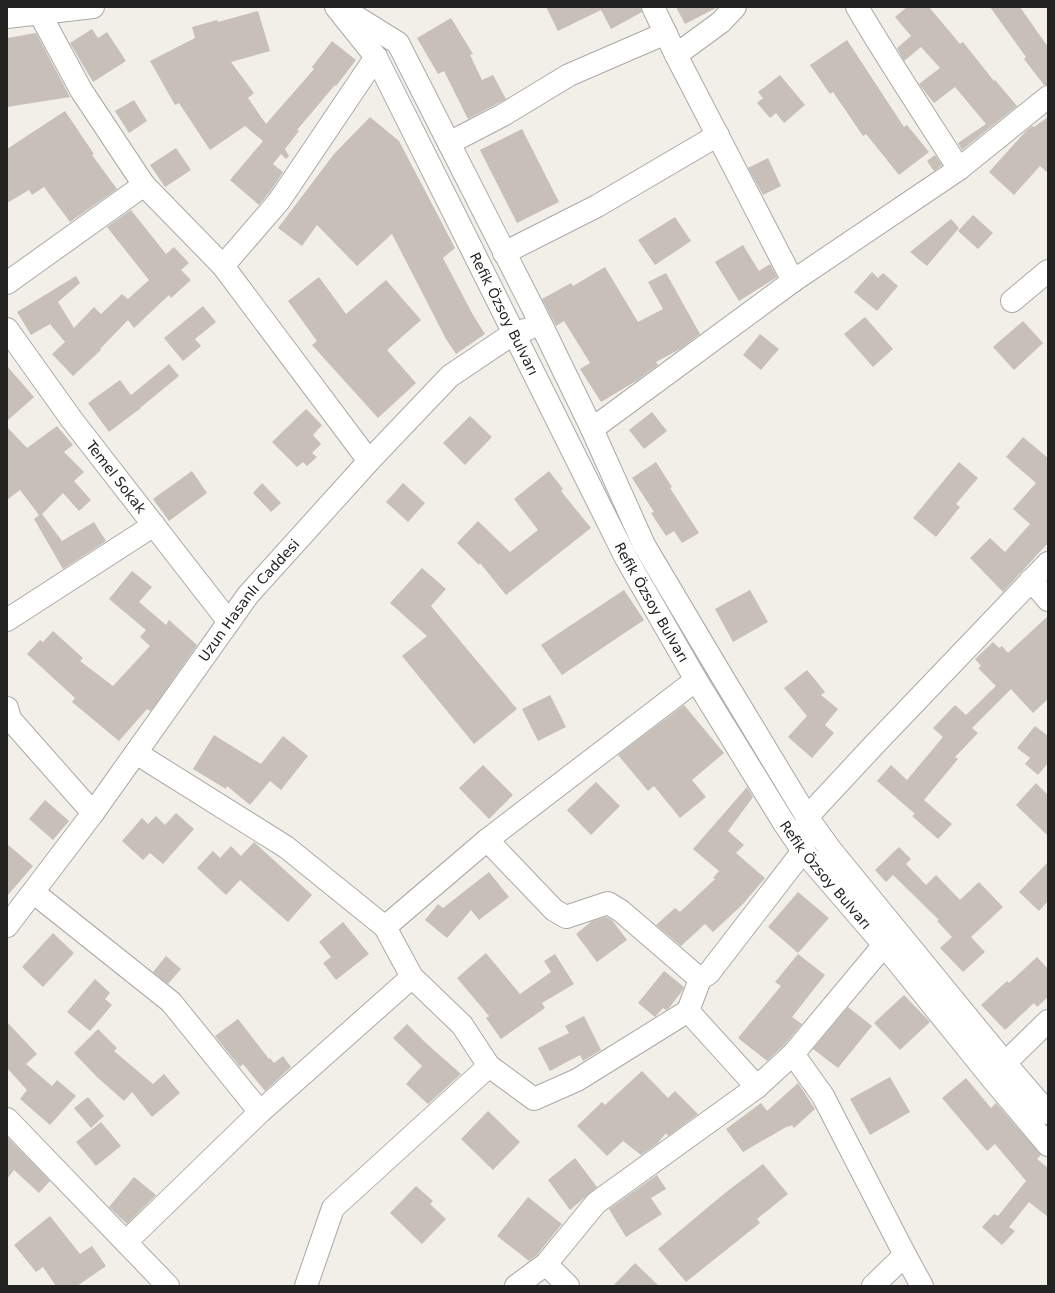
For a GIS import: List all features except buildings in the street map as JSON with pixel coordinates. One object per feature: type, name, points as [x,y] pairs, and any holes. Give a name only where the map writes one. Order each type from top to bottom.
[{"type":"street","points":[[7,17],[93,7]]},
{"type":"street","name":"Refik Özsoy Bulvarı","points":[[336,7],[376,57],[626,558],[696,680],[784,823],[803,851],[884,945],[1048,1145]]},
{"type":"street","name":"Refik Özsoy Bulvarı","points":[[340,7],[398,43],[541,324],[592,429],[644,545],[807,817],[830,849],[1048,1113]]},
{"type":"street","points":[[653,7],[676,55],[793,281]]},
{"type":"street","points":[[676,55],[721,22],[735,7]]},
{"type":"street","points":[[857,7],[958,169]]},
{"type":"street","points":[[40,14],[81,90],[144,185],[223,266],[368,461]]},
{"type":"street","points":[[449,143],[503,115],[569,76],[666,33]]},
{"type":"street","points":[[223,266],[279,201],[376,57]]},
{"type":"street","points":[[592,429],[793,281],[958,169],[1048,97]]},
{"type":"street","points":[[504,253],[597,206],[718,135]]},
{"type":"street","points":[[7,283],[144,185]]},
{"type":"street","points":[[1012,301],[1048,271]]},
{"type":"street","name":"Uzun Hasanlı Caddesi","points":[[7,926],[93,813],[248,595],[368,461],[450,376],[514,333],[541,324]]},
{"type":"street","name":"Temel Sokak","points":[[7,329],[72,420],[229,622]]},
{"type":"street","points":[[7,620],[154,525]]},
{"type":"street","points":[[136,753],[286,847],[385,927],[412,977],[462,1025],[489,1066],[534,1099],[577,1080],[688,1011],[700,979],[709,973],[803,851],[807,817],[1048,563]]},
{"type":"street","points":[[1031,580],[1048,600]]},
{"type":"street","points":[[385,927],[487,840],[696,680]]},
{"type":"street","points":[[7,708],[10,719],[93,813]]},
{"type":"street","points":[[487,840],[554,910],[566,917],[608,903],[621,912],[700,979]]},
{"type":"street","points":[[33,892],[171,1002],[260,1112]]},
{"type":"street","points":[[516,1286],[546,1264],[596,1203],[757,1087],[793,1054],[884,945]]},
{"type":"street","points":[[126,1242],[260,1112],[412,977]]},
{"type":"street","points":[[688,1011],[757,1087]]},
{"type":"street","points":[[1005,1062],[1048,1021]]},
{"type":"street","points":[[793,1054],[823,1096],[922,1286]]},
{"type":"street","points":[[306,1286],[333,1208],[489,1066]]},
{"type":"street","points":[[7,1119],[168,1286]]},
{"type":"street","points":[[873,1286],[904,1254]]},
{"type":"street","points":[[546,1264],[568,1286]]}]
